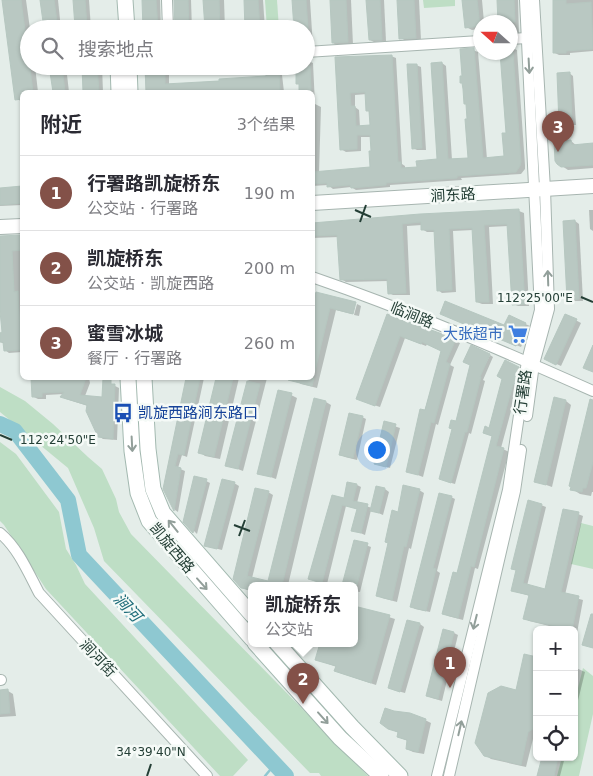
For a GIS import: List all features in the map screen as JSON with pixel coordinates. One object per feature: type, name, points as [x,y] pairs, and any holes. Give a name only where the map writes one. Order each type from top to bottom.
[{"type":"main road","points":[[116,0],[117,20]]},
{"type":"main road","points":[[125,0],[126,20]]},
{"type":"main road","points":[[118,75],[119,90]]},
{"type":"main road","points":[[129,75],[130,90]]},
{"type":"main road","name":"凯旋西路","points":[[128,380],[132,451],[138,493],[149,521],[248,634]]},
{"type":"main road","name":"凯旋西路","points":[[144,380],[148,449],[153,489],[163,513],[248,610]]},
{"type":"main road","points":[[259,647],[340,738],[381,776]]},
{"type":"main road","points":[[281,647],[352,727],[400,776]]},
{"type":"street","points":[[167,0],[168,20]]},
{"type":"street","name":"行署路","points":[[525,0],[540,193]]},
{"type":"street","name":"行署路","points":[[437,776],[508,490],[540,310],[540,193],[534,0]]},
{"type":"street","points":[[518,39],[527,38]]},
{"type":"street","points":[[315,51],[473,41]]},
{"type":"street","name":"涧东路","points":[[315,209],[540,193],[593,186]]},
{"type":"street","name":"涧东路","points":[[315,203],[593,192]]},
{"type":"street","points":[[0,222],[20,221]]},
{"type":"street","points":[[0,227],[20,226]]},
{"type":"street","name":"临涧路","points":[[315,278],[345,288],[531,363],[593,391]]},
{"type":"street","name":"行署路","points":[[449,776],[515,491],[531,363]]},
{"type":"street","name":"涧河街","points":[[0,533],[8,540],[24,564],[39,593],[207,776]]},
{"type":"green space","points":[[265,0],[277,0],[278,20],[266,20]]},
{"type":"green space","points":[[423,0],[455,0],[455,6],[424,8]]},
{"type":"green space","points":[[0,387],[25,401],[102,469],[116,499],[119,512],[131,534],[368,776],[321,776],[319,773],[310,773],[104,561],[94,528],[68,468],[0,412]]},
{"type":"green space","points":[[0,442],[16,454],[59,512],[66,549],[85,584],[248,760],[233,776],[220,776],[46,589],[0,521]]},
{"type":"green space","points":[[581,523],[593,526],[593,569],[571,564]]},
{"type":"green space","points":[[583,668],[593,676],[593,714],[579,776],[557,776],[561,761],[578,761],[578,688]]},
{"type":"building","points":[[2,0],[21,0],[24,20],[20,20],[20,75],[31,75],[33,90],[20,90],[20,99],[15,100]]},
{"type":"building","points":[[40,0],[54,0],[57,20],[43,20]]},
{"type":"building","points":[[73,0],[85,0],[87,20],[74,20]]},
{"type":"building","points":[[142,0],[156,0],[157,20],[143,20]]},
{"type":"building","points":[[174,0],[188,0],[189,20],[175,20]]},
{"type":"building","points":[[203,0],[219,0],[220,20],[204,20]]},
{"type":"building","points":[[244,0],[258,0],[259,20],[245,20]]},
{"type":"building","points":[[292,0],[306,0],[307,20],[293,20]]},
{"type":"building","points":[[330,0],[346,0],[348,42],[332,43]]},
{"type":"building","points":[[366,0],[380,0],[382,40],[369,40]]},
{"type":"building","points":[[397,0],[414,0],[416,38],[399,39]]},
{"type":"building","points":[[462,0],[477,0],[479,15],[473,15],[473,27],[465,28]]},
{"type":"building","points":[[497,0],[514,0],[515,15],[498,15]]},
{"type":"building","points":[[553,0],[566,0],[566,4],[591,2],[593,49],[553,53]]},
{"type":"building","points":[[473,48],[483,158],[504,156],[502,133],[506,133],[501,60],[514,60],[521,162],[516,172],[457,176],[457,178],[386,183],[386,185],[351,188],[350,185],[327,187],[327,183],[315,184],[315,172],[370,167],[370,135],[357,135],[357,149],[340,150],[335,57],[392,55],[398,162],[401,162],[401,168],[417,167],[416,161],[437,159],[431,63],[442,62],[448,159],[468,158],[465,119],[467,119],[466,104],[464,104],[460,76],[462,76],[460,49]],"holes":[[[365,92],[366,111],[369,111],[370,125],[356,126],[355,106],[351,106],[350,93]]]},
{"type":"building","points":[[407,64],[417,64],[422,148],[412,149]]},
{"type":"building","points":[[570,72],[572,123],[559,124],[557,73]]},
{"type":"building","points":[[50,75],[63,75],[65,90],[53,90]]},
{"type":"building","points":[[82,75],[98,75],[99,90],[83,90]]},
{"type":"building","points":[[145,75],[165,75],[165,84],[279,75],[280,90],[146,90]]},
{"type":"building","points":[[296,75],[310,75],[311,90],[299,90],[299,84],[296,84]]},
{"type":"building","points":[[571,140],[572,145],[593,143],[593,165],[561,167],[557,164],[555,161],[554,141]]},
{"type":"building","points":[[20,186],[20,203],[0,205],[0,188]]},
{"type":"building","points":[[519,209],[525,304],[512,305],[507,224],[484,225],[489,302],[476,302],[472,228],[449,229],[452,290],[437,291],[434,230],[421,230],[421,222],[402,224],[406,293],[388,294],[387,279],[340,280],[337,235],[315,236],[315,223],[420,214]]},
{"type":"building","points":[[575,220],[579,299],[567,300],[563,221]]},
{"type":"building","points":[[20,235],[20,250],[12,251],[14,292],[18,291],[20,350],[4,351],[3,342],[0,342],[0,333],[2,332],[0,311],[0,236]]},
{"type":"building","points":[[316,292],[356,302],[353,314],[330,308],[315,371]]},
{"type":"building","points":[[445,301],[504,325],[509,315],[526,323],[516,346],[440,314]]},
{"type":"building","points":[[387,314],[456,339],[446,362],[450,364],[434,423],[431,422],[418,475],[406,472],[420,409],[425,410],[441,351],[422,342],[421,344],[400,336],[375,406],[356,399]]},
{"type":"building","points":[[565,314],[577,319],[556,365],[544,359]]},
{"type":"building","points":[[471,345],[490,354],[480,377],[467,432],[465,432],[451,483],[439,479],[452,429],[449,428],[451,420],[456,421],[470,365],[463,362]]},
{"type":"building","points":[[593,345],[593,372],[583,368]]},
{"type":"building","points":[[505,360],[519,367],[518,378],[513,384],[496,446],[504,448],[474,567],[471,566],[458,618],[442,614],[453,572],[457,573],[492,436],[483,433],[485,426],[489,428],[502,379],[497,376]]},
{"type":"building","points":[[31,380],[85,380],[80,395],[102,397],[103,380],[111,380],[111,384],[115,384],[113,439],[98,437],[86,411],[87,405],[60,397],[64,392],[42,393],[42,397],[32,397]]},
{"type":"building","points":[[186,380],[200,380],[184,455],[178,454],[175,466],[181,468],[174,511],[163,489]]},
{"type":"building","points":[[216,380],[233,380],[214,457],[198,453]]},
{"type":"building","points":[[288,380],[314,380],[312,386]]},
{"type":"building","points":[[247,381],[260,384],[238,469],[225,466]]},
{"type":"building","points":[[278,390],[292,393],[271,477],[257,474]]},
{"type":"building","points":[[554,397],[566,400],[546,485],[534,482]]},
{"type":"building","points":[[314,398],[326,401],[283,582],[248,582],[248,589],[241,588],[233,579],[255,488],[269,491],[247,576],[268,581]]},
{"type":"building","points":[[590,399],[593,400],[593,462],[586,488],[583,488],[582,492],[570,490],[571,487],[569,486]]},
{"type":"building","points":[[349,413],[363,416],[353,458],[339,455]]},
{"type":"building","points":[[384,421],[396,424],[386,467],[374,464]]},
{"type":"building","points":[[194,476],[207,479],[193,533],[183,522]]},
{"type":"building","points":[[222,479],[235,482],[217,549],[204,546]]},
{"type":"building","points":[[347,482],[357,484],[353,501],[368,504],[361,533],[351,531],[357,509],[342,505],[322,582],[308,579],[332,495],[344,498]]},
{"type":"building","points":[[403,485],[420,489],[406,547],[404,546],[392,600],[376,596],[388,543],[385,542],[392,510],[398,512]]},
{"type":"building","points":[[376,486],[385,488],[379,513],[370,511]]},
{"type":"building","points":[[439,493],[452,496],[433,568],[436,569],[426,611],[410,607]]},
{"type":"building","points":[[528,500],[542,504],[523,583],[545,589],[563,509],[579,512],[561,592],[579,596],[573,626],[554,626],[523,619],[529,595],[511,591],[516,570],[511,569]]},
{"type":"building","points":[[354,540],[368,543],[358,582],[343,582]]},
{"type":"building","points":[[358,607],[390,615],[371,683],[334,671],[336,666],[315,660],[319,647],[358,647]]},
{"type":"building","points":[[591,614],[593,614],[593,648],[582,645]]},
{"type":"building","points":[[407,620],[420,623],[400,692],[388,688]]},
{"type":"building","points":[[443,629],[454,632],[438,699],[426,696]]},
{"type":"building","points":[[524,654],[533,656],[533,729],[528,732],[521,765],[484,756],[475,743],[488,693],[501,686],[516,690]]},
{"type":"building","points":[[8,689],[10,713],[0,714],[0,690]]},
{"type":"building","points":[[385,708],[410,713],[426,719],[418,752],[406,749],[407,740],[397,737],[398,732],[388,729],[380,723]]},
{"type":"building","points":[[541,761],[557,761],[554,776],[537,776]]},
{"type":"waterway","name":"涧河","points":[[0,424],[15,431],[68,500],[79,555],[286,776]]},
{"type":"waterway","points":[[265,776],[275,764]]},
{"type":"place","name":"蜜雪冰城","points":[[558,152]]},
{"type":"place","name":"大张超市","points":[[518,334]]},
{"type":"place","name":"凯旋西路涧东路口","points":[[123,413]]},
{"type":"place","name":"行署路凯旋桥东","points":[[450,688]]},
{"type":"place","name":"凯旋桥东","points":[[303,704]]}]
